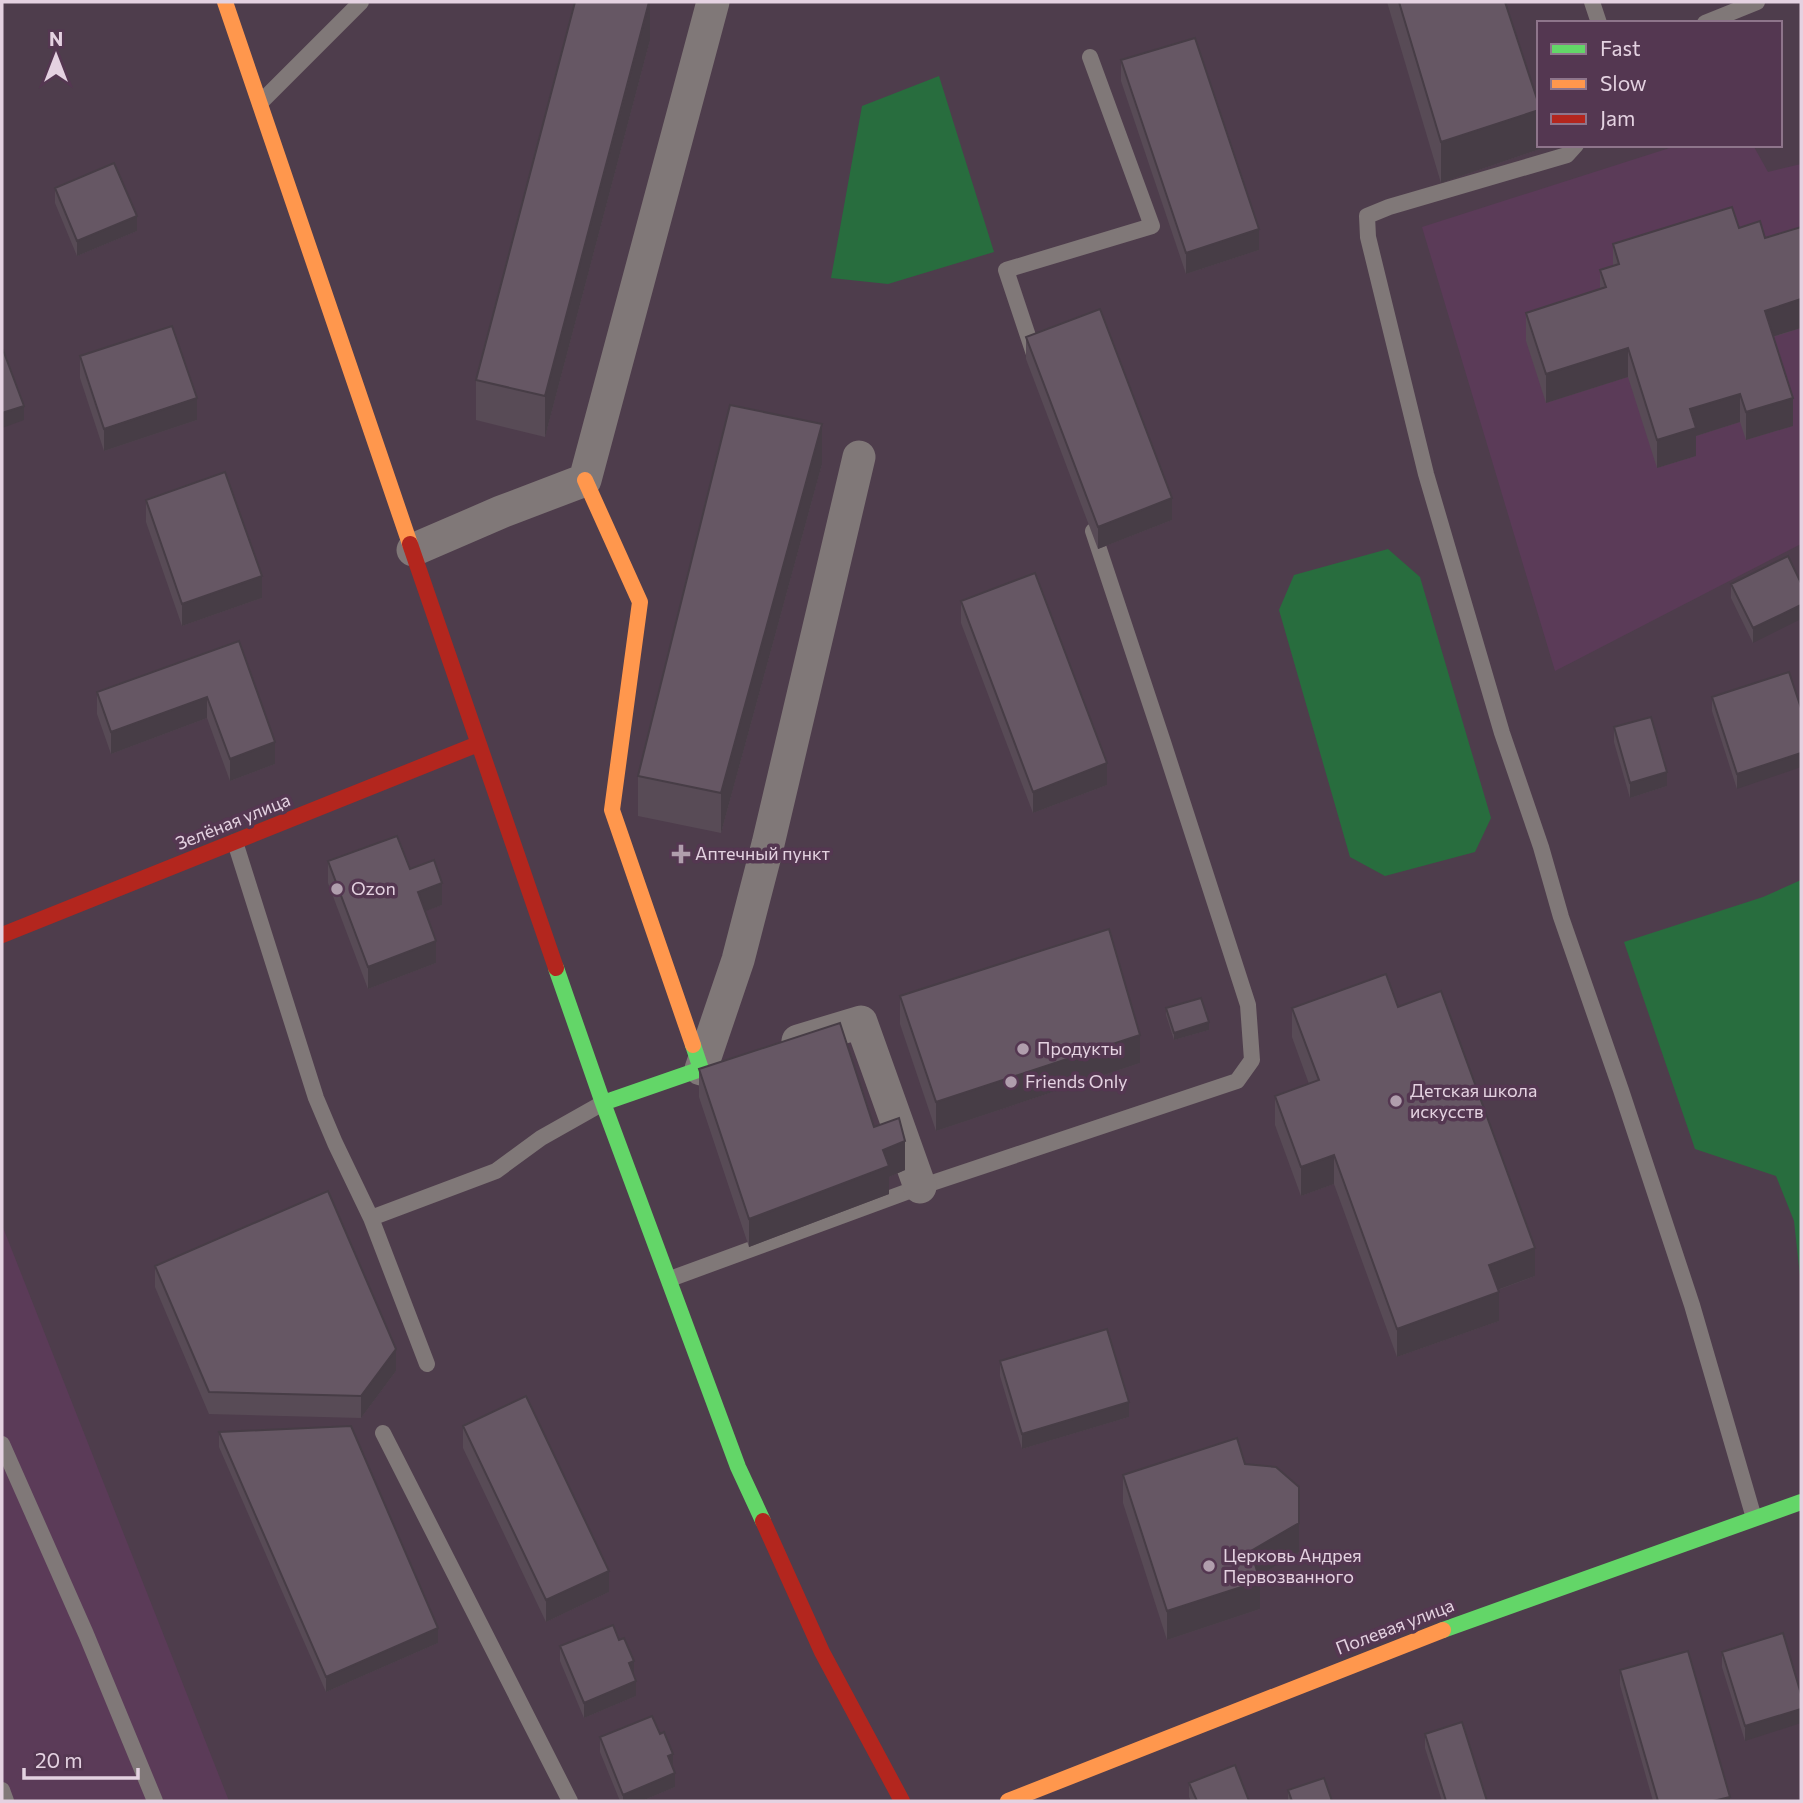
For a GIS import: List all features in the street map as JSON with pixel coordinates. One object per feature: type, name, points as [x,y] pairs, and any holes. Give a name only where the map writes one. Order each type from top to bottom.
[{"type":"street","points":[[225,2],[603,1102],[744,1480],[822,1652],[902,1801]]},
{"type":"street","points":[[701,1069],[612,810],[640,602],[585,480],[713,2]]},
{"type":"street","points":[[701,1069],[738,960],[768,844],[859,457]]},
{"type":"street","points":[[413,550],[585,480]]},
{"type":"street","name":"Зелёная улица","points":[[2,935],[478,744]]},
{"type":"street","points":[[603,1102],[701,1069],[861,1022],[920,1188]]},
{"type":"street","name":"Полевая улица","points":[[1008,1801],[1428,1634],[1801,1503]]},
{"type":"lane","points":[[260,103],[361,2]]},
{"type":"lane","points":[[1592,2],[1598,21]]},
{"type":"lane","points":[[1710,21],[1757,2]]},
{"type":"lane","points":[[1041,375],[1006,270],[1152,226],[1090,57]]},
{"type":"lane","points":[[1574,147],[1567,155],[1389,207],[1367,216],[1368,237],[1426,474],[1502,733],[1692,1305],[1754,1518]]},
{"type":"lane","points":[[670,1279],[920,1188],[1237,1081],[1252,1060],[1248,1005],[1089,519]]},
{"type":"lane","points":[[234,842],[316,1098],[370,1218],[427,1364]]},
{"type":"lane","points":[[370,1218],[496,1171],[541,1138],[603,1102]]},
{"type":"lane","points":[[383,1433],[570,1801]]},
{"type":"lane","points":[[2,1444],[86,1634],[155,1801]]},
{"type":"lane","points":[[2,1790],[6,1801]]},
{"type":"shaded area","points":[[1673,147],[1754,147],[1768,172],[1801,164],[1801,544],[1555,671],[1422,227]]},
{"type":"shaded area","points":[[2,1225],[229,1801],[2,1801]]},
{"type":"green space","points":[[939,76],[994,252],[888,284],[831,278],[862,106]]},
{"type":"green space","points":[[1388,549],[1420,577],[1491,818],[1475,852],[1385,876],[1350,857],[1279,610],[1294,575]]},
{"type":"green space","points":[[1801,880],[1801,1285],[1794,1221],[1776,1176],[1695,1149],[1624,942],[1763,897]]},
{"type":"building","points":[[575,2],[649,2],[545,396],[476,380]]},
{"type":"building","points":[[1399,2],[1505,2],[1537,99],[1537,111],[1441,142]]},
{"type":"building","points":[[1195,38],[1259,229],[1186,253],[1121,60]]},
{"type":"building","points":[[114,163],[137,216],[77,241],[55,188]]},
{"type":"building","points":[[1732,207],[1739,228],[1760,221],[1765,238],[1801,227],[1801,299],[1765,311],[1793,398],[1746,412],[1740,394],[1690,409],[1696,428],[1657,440],[1628,348],[1546,374],[1526,313],[1606,287],[1600,270],[1619,264],[1613,244]]},
{"type":"building","points":[[1100,309],[1172,498],[1098,527],[1026,337]]},
{"type":"building","points":[[172,326],[197,398],[104,429],[80,356]]},
{"type":"building","points":[[2,350],[24,406],[2,413]]},
{"type":"building","points":[[730,405],[822,424],[721,793],[638,776]]},
{"type":"building","points":[[225,472],[262,576],[182,604],[146,500]]},
{"type":"building","points":[[1788,556],[1801,583],[1801,605],[1753,628],[1731,584]]},
{"type":"building","points":[[1035,573],[1107,763],[1033,792],[961,601]]},
{"type":"building","points":[[239,641],[275,742],[230,759],[207,697],[111,732],[97,692]]},
{"type":"building","points":[[1789,672],[1801,708],[1801,753],[1737,774],[1712,697]]},
{"type":"building","points":[[1651,717],[1667,772],[1630,783],[1614,727]]},
{"type":"building","points":[[397,836],[410,869],[434,860],[442,883],[418,892],[436,941],[368,967],[328,861]]},
{"type":"building","points":[[1109,929],[1140,1035],[936,1102],[900,996]]},
{"type":"building","points":[[1386,974],[1398,1007],[1441,991],[1535,1248],[1489,1265],[1499,1292],[1397,1329],[1334,1155],[1301,1167],[1275,1096],[1319,1080],[1292,1008]]},
{"type":"building","points":[[1201,998],[1209,1022],[1174,1033],[1166,1008]]},
{"type":"building","points":[[840,1023],[874,1127],[899,1118],[905,1141],[883,1150],[889,1166],[749,1219],[699,1069]]},
{"type":"building","points":[[328,1191],[396,1349],[361,1396],[209,1392],[155,1266]]},
{"type":"building","points":[[1107,1329],[1129,1402],[1022,1434],[1000,1361]]},
{"type":"building","points":[[526,1396],[609,1571],[546,1600],[463,1426]]},
{"type":"building","points":[[351,1426],[438,1628],[326,1677],[219,1432]]},
{"type":"building","name":"Церковь Андрея Первозванного","points":[[1237,1438],[1245,1464],[1276,1467],[1299,1487],[1299,1523],[1251,1551],[1260,1581],[1167,1611],[1123,1475]]},
{"type":"building","points":[[613,1625],[619,1640],[624,1638],[634,1661],[629,1663],[636,1681],[584,1703],[560,1646]]},
{"type":"building","points":[[1783,1633],[1801,1694],[1801,1709],[1745,1726],[1722,1652]]},
{"type":"building","points":[[1688,1651],[1730,1797],[1713,1801],[1658,1801],[1620,1670]]},
{"type":"building","points":[[652,1716],[660,1734],[664,1732],[673,1754],[668,1756],[675,1773],[623,1795],[600,1737]]},
{"type":"building","points":[[1462,1722],[1487,1801],[1446,1801],[1425,1734]]},
{"type":"building","points":[[1235,1765],[1249,1801],[1197,1801],[1189,1783]]},
{"type":"building","points":[[1324,1778],[1332,1801],[1292,1801],[1288,1790]]},
{"type":"traffic: fast","points":[[556,968],[603,1103],[738,1467],[763,1521]]},
{"type":"traffic: fast","points":[[603,1103],[701,1069],[693,1045]]},
{"type":"traffic: fast","points":[[1443,1630],[1801,1502]]},
{"type":"traffic: slow","points":[[225,2],[410,544]]},
{"type":"traffic: slow","points":[[585,480],[640,602],[612,810],[693,1045]]},
{"type":"traffic: slow","points":[[1008,1801],[1443,1630]]},
{"type":"traffic: jam","points":[[410,544],[556,968]]},
{"type":"traffic: jam","points":[[2,935],[478,744]]},
{"type":"traffic: jam","points":[[763,1521],[822,1652],[902,1801]]},
{"type":"place","name":"Аптечный пункт","points":[[681,854]]},
{"type":"place","name":"Ozon","points":[[337,889]]},
{"type":"place","name":"Продукты","points":[[1023,1049]]},
{"type":"place","name":"Friends Only","points":[[1011,1082]]},
{"type":"place","name":"Детская школа искусств","points":[[1396,1101]]},
{"type":"place","name":"Церковь Андрея Первозванного","points":[[1209,1566]]}]
